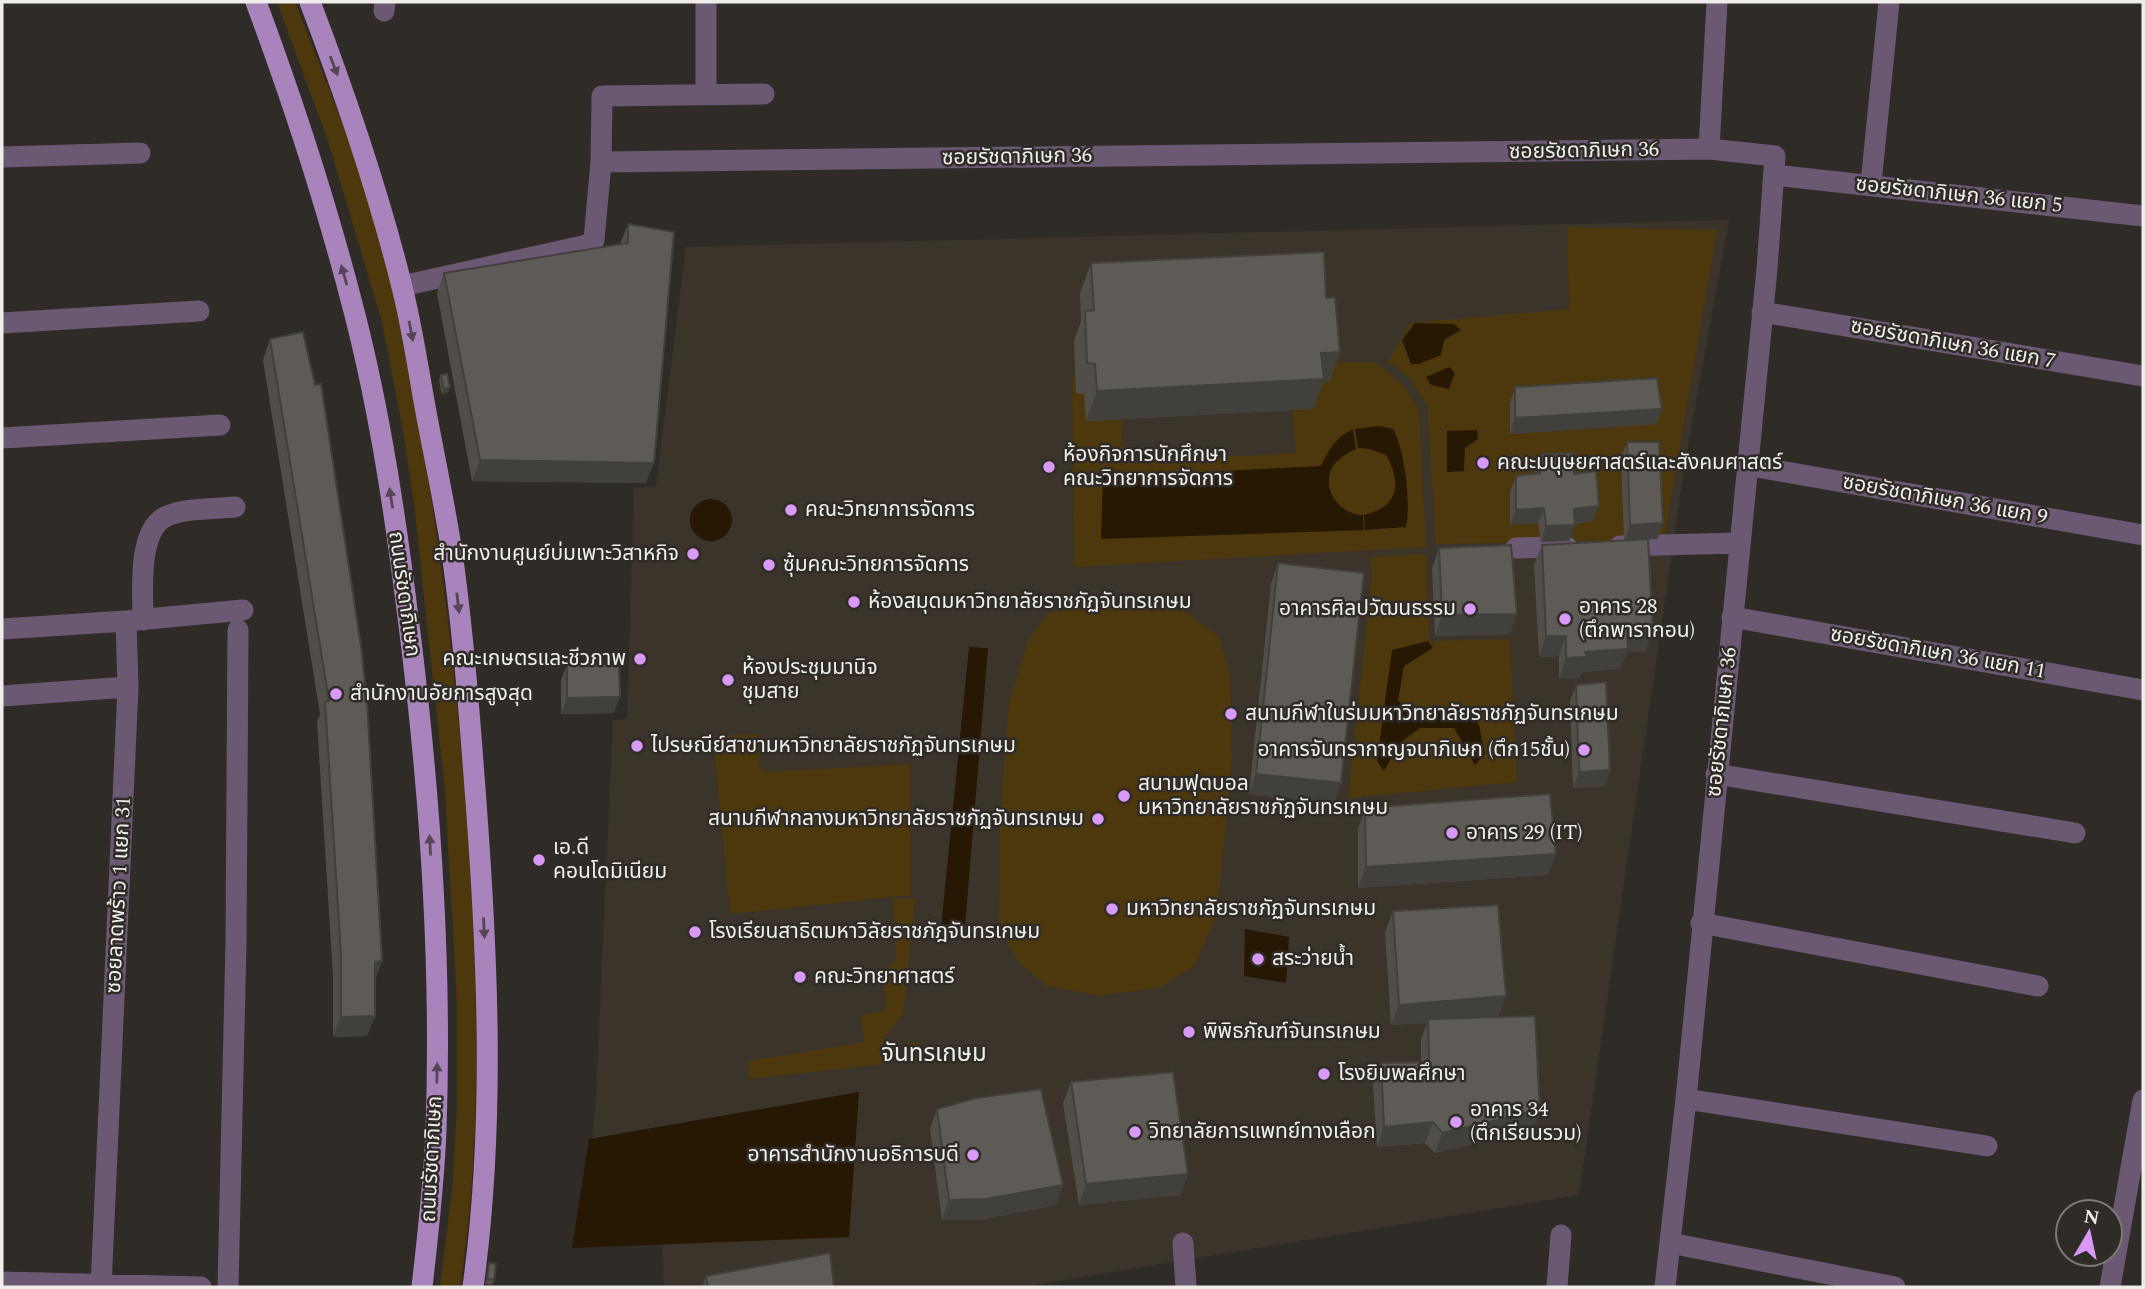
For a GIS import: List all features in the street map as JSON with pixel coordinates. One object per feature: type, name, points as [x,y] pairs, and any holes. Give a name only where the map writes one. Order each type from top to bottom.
[{"type":"main road","name":"ถนนรัชดาภิเษก","points":[[256,2],[310,154],[355,316],[380,427],[403,578],[419,709],[429,832],[437,1016],[436,1132],[422,1287]]},
{"type":"main road","points":[[310,2],[344,92],[376,190],[402,286],[453,560],[465,662],[487,995],[483,1192],[474,1287]]},
{"type":"street","points":[[706,2],[706,94]]},
{"type":"street","points":[[1709,149],[1717,2]]},
{"type":"street","points":[[1871,184],[1889,2]]},
{"type":"street","points":[[402,286],[587,245],[594,240],[601,162],[601,96],[764,94]]},
{"type":"street","name":"ซอยรัชดาภิเษก 36","points":[[601,162],[1709,149],[1775,166],[1686,1099],[1665,1287]]},
{"type":"street","points":[[2,157],[140,153]]},
{"type":"street","name":"ซอยรัชดาภิเษก 36 แยก 5","points":[[1775,166],[1871,184],[2143,216]]},
{"type":"street","points":[[2,323],[199,311]]},
{"type":"street","name":"ซอยรัชดาภิเษก 36 แยก 7","points":[[1762,312],[2143,376]]},
{"type":"street","points":[[2,438],[220,425]]},
{"type":"street","name":"ซอยรัชดาภิเษก 36 แยก 9","points":[[1746,465],[2143,535]]},
{"type":"street","name":"ซอยลาดพร้าว 1 แยก 31","points":[[102,1286],[128,687],[144,561],[150,533],[164,517],[192,511],[235,508]]},
{"type":"street","points":[[1516,548],[1739,543]]},
{"type":"street","name":"ซอยรัชดาภิเษก 36 แยก 11","points":[[1732,617],[2143,690]]},
{"type":"street","points":[[2,629],[135,620],[241,620],[228,1287]]},
{"type":"street","points":[[2,696],[128,687]]},
{"type":"street","points":[[1716,774],[2075,833]]},
{"type":"street","points":[[1702,923],[2038,986]]},
{"type":"street","points":[[1686,1099],[1987,1146]]},
{"type":"street","points":[[2110,1287],[2143,1100]]},
{"type":"street","points":[[1557,1287],[1560,1235]]},
{"type":"street","points":[[1183,1243],[1186,1287]]},
{"type":"street","points":[[1670,1243],[1895,1287]]},
{"type":"street","points":[[2,1282],[201,1287]]},
{"type":"shaded area","points":[[277,2],[295,2],[345,130],[377,229],[404,344],[436,529],[461,742],[475,980],[476,1103],[468,1226],[460,1287],[440,1287],[452,1189],[457,1105],[457,1002],[445,792],[414,504],[382,322],[329,144]]},
{"type":"shaded area","name":"มหาวิทยาลัยราชภัฏจันทรเกษม","points":[[1729,220],[1684,468],[1579,1195],[1022,1287],[664,1287],[662,1238],[584,1236],[596,1097],[613,720],[627,719],[634,488],[656,486],[686,247]]},
{"type":"shaded area","points":[[1567,227],[1717,230],[1664,540],[1436,544],[1427,405],[1410,378],[1388,362],[1410,323],[1569,309]]},
{"type":"shaded area","points":[[1415,323],[1454,324],[1461,330],[1444,340],[1441,355],[1419,364],[1411,364],[1402,340]]},
{"type":"shaded area","points":[[1319,361],[1376,363],[1404,386],[1419,410],[1426,547],[1074,567],[1072,377],[1120,375],[1123,462],[1296,453],[1289,376]]},
{"type":"shaded area","points":[[1449,367],[1455,373],[1449,389],[1431,385],[1426,377]]},
{"type":"shaded area","points":[[1380,426],[1393,429],[1401,450],[1407,491],[1406,527],[1365,530],[1364,515],[1376,511],[1391,500],[1395,484],[1386,455],[1358,448],[1355,429]]},
{"type":"shaded area","points":[[1353,429],[1356,449],[1333,466],[1329,483],[1334,499],[1340,505],[1354,514],[1363,515],[1364,530],[1101,539],[1103,477],[1321,466],[1334,444]]},
{"type":"shaded area","points":[[1477,430],[1478,439],[1465,448],[1464,471],[1447,472],[1447,431]]},
{"type":"shaded area","points":[[711,499],[726,505],[732,520],[726,535],[711,541],[696,535],[690,520],[696,505]]},
{"type":"shaded area","points":[[1426,554],[1429,641],[1510,639],[1517,782],[1348,798],[1372,574],[1370,557]]},
{"type":"shaded area","points":[[1104,602],[1184,611],[1219,637],[1230,674],[1232,761],[1217,915],[1194,966],[1161,987],[1099,996],[1046,986],[1020,964],[999,929],[1000,815],[1009,702],[1029,638],[1049,613]]},
{"type":"shaded area","points":[[1428,641],[1433,648],[1404,666],[1398,701],[1411,710],[1447,707],[1466,709],[1479,725],[1485,754],[1475,765],[1454,728],[1420,728],[1401,742],[1384,771],[1377,761],[1392,650]]},
{"type":"shaded area","points":[[969,647],[988,648],[965,926],[941,928]]},
{"type":"shaded area","points":[[758,734],[759,763],[764,772],[910,764],[911,895],[730,914],[713,736]]},
{"type":"shaded area","points":[[915,898],[903,1015],[883,1039],[885,1064],[749,1079],[748,1061],[864,1042],[861,1015],[884,1010],[886,1002],[883,983],[888,979],[887,967],[896,961],[893,899]]},
{"type":"shaded area","points":[[1245,929],[1289,937],[1286,983],[1244,976]]},
{"type":"shaded area","points":[[913,1042],[921,1045],[924,1053],[921,1061],[913,1064],[905,1061],[902,1053],[905,1045]]},
{"type":"shaded area","points":[[859,1092],[849,1237],[572,1248],[589,1139]]},
{"type":"building","points":[[628,224],[674,232],[654,463],[480,460],[444,273],[628,243]]},
{"type":"building","points":[[1324,252],[1326,298],[1335,297],[1340,352],[1321,353],[1324,379],[1097,391],[1095,364],[1087,363],[1085,311],[1094,310],[1091,263]]},
{"type":"building","name":"สำนักงานอัยการสูงสุด","points":[[303,332],[315,385],[321,384],[367,702],[382,961],[375,962],[375,1016],[341,1017],[341,955],[325,702],[329,701],[270,339]]},
{"type":"building","points":[[447,374],[450,387],[444,389],[441,375]]},
{"type":"building","points":[[1657,378],[1662,409],[1515,418],[1515,387]]},
{"type":"building","points":[[1627,442],[1659,442],[1663,523],[1630,525]]},
{"type":"building","points":[[1573,453],[1574,474],[1596,471],[1599,506],[1574,509],[1575,525],[1546,526],[1544,508],[1516,510],[1516,476],[1540,473],[1541,454]]},
{"type":"building","points":[[1648,539],[1653,631],[1627,631],[1628,649],[1585,652],[1587,657],[1566,658],[1566,636],[1546,636],[1542,545]]},
{"type":"building","points":[[1511,545],[1517,614],[1442,615],[1439,548]]},
{"type":"building","points":[[1278,563],[1364,573],[1341,783],[1256,774]]},
{"type":"building","points":[[619,664],[620,697],[567,698],[567,665]]},
{"type":"building","points":[[1606,682],[1610,770],[1579,772],[1576,685]]},
{"type":"building","points":[[1550,794],[1556,854],[1366,867],[1365,808]]},
{"type":"building","points":[[1498,905],[1506,996],[1399,1005],[1393,911]]},
{"type":"building","points":[[1535,1016],[1540,1110],[1442,1133],[1433,1122],[1384,1127],[1381,1063],[1429,1062],[1428,1019]]},
{"type":"building","points":[[1173,1072],[1188,1174],[1086,1184],[1071,1082]]},
{"type":"building","points":[[1041,1089],[1063,1185],[986,1199],[949,1200],[937,1109],[976,1098]]},
{"type":"building","points":[[830,1253],[834,1287],[708,1287],[706,1276]]},
{"type":"building","points":[[489,1263],[496,1264],[494,1280],[487,1279]]},
{"type":"place","name":"คณะมนุษยศาสตร์และสังคมศาสตร์","points":[[1483,463]]},
{"type":"place","name":"ห้องกิจการนักศึกษา คณะวิทยาการจัดการ","points":[[1049,467]]},
{"type":"place","name":"คณะวิทยาการจัดการ","points":[[791,510]]},
{"type":"place","name":"สำนักงานศูนย์บ่มเพาะวิสาหกิจ","points":[[693,554]]},
{"type":"place","name":"ซุ้มคณะวิทยการจัดการ","points":[[769,565]]},
{"type":"place","name":"ห้องสมุดมหาวิทยาลัยราชภัฏจันทรเกษม","points":[[854,602]]},
{"type":"place","name":"อาคารศิลปวัฒนธรรม","points":[[1470,609]]},
{"type":"place","name":"อาคาร 28 (ตึกพารากอน)","points":[[1565,619]]},
{"type":"place","name":"คณะเกษตรและชีวภาพ","points":[[640,659]]},
{"type":"place","name":"ห้องประชุมมานิจ ชุมสาย","points":[[728,680]]},
{"type":"place","name":"สำนักงานอัยการสูงสุด","points":[[336,694]]},
{"type":"place","name":"สนามกีฬาในร่มมหาวิทยาลัยราชภัฏจันทรเกษม","points":[[1231,714]]},
{"type":"place","name":"ไปรษณีย์สาขามหาวิทยาลัยราชภัฏจันทรเกษม","points":[[637,746]]},
{"type":"place","name":"อาคารจันทรากาญจนาภิเษก (ตึก15ชั้น)","points":[[1584,750]]},
{"type":"place","name":"สนามฟุตบอล มหาวิทยาลัยราชภัฏจันทรเกษม","points":[[1124,796]]},
{"type":"place","name":"สนามกีฬากลางมหาวิทยาลัยราชภัฏจันทรเกษม","points":[[1098,819]]},
{"type":"place","name":"อาคาร 29 (IT)","points":[[1452,833]]},
{"type":"place","name":"เอ.ดี คอนโดมิเนียม","points":[[539,860]]},
{"type":"place","name":"มหาวิทยาลัยราชภัฏจันทรเกษม","points":[[1112,909]]},
{"type":"place","name":"โรงเรียนสาธิตมหาวิลัยราชภัฎจันทรเกษม","points":[[695,932]]},
{"type":"place","name":"สระว่ายน้ำ","points":[[1258,959]]},
{"type":"place","name":"คณะวิทยาศาสตร์","points":[[800,977]]},
{"type":"place","name":"พิพิธภัณฑ์จันทรเกษม","points":[[1189,1032]]},
{"type":"place","name":"โรงยิมพลศึกษา","points":[[1324,1074]]},
{"type":"place","name":"อาคาร 34 (ตึกเรียนรวม)","points":[[1456,1122]]},
{"type":"place","name":"วิทยาลัยการแพทย์ทางเลือก","points":[[1135,1132]]},
{"type":"place","name":"อาคารสำนักงานอธิการบดี","points":[[973,1155]]},
{"type":"district","name":"จันทรเกษม","points":[[934,1054]]}]
